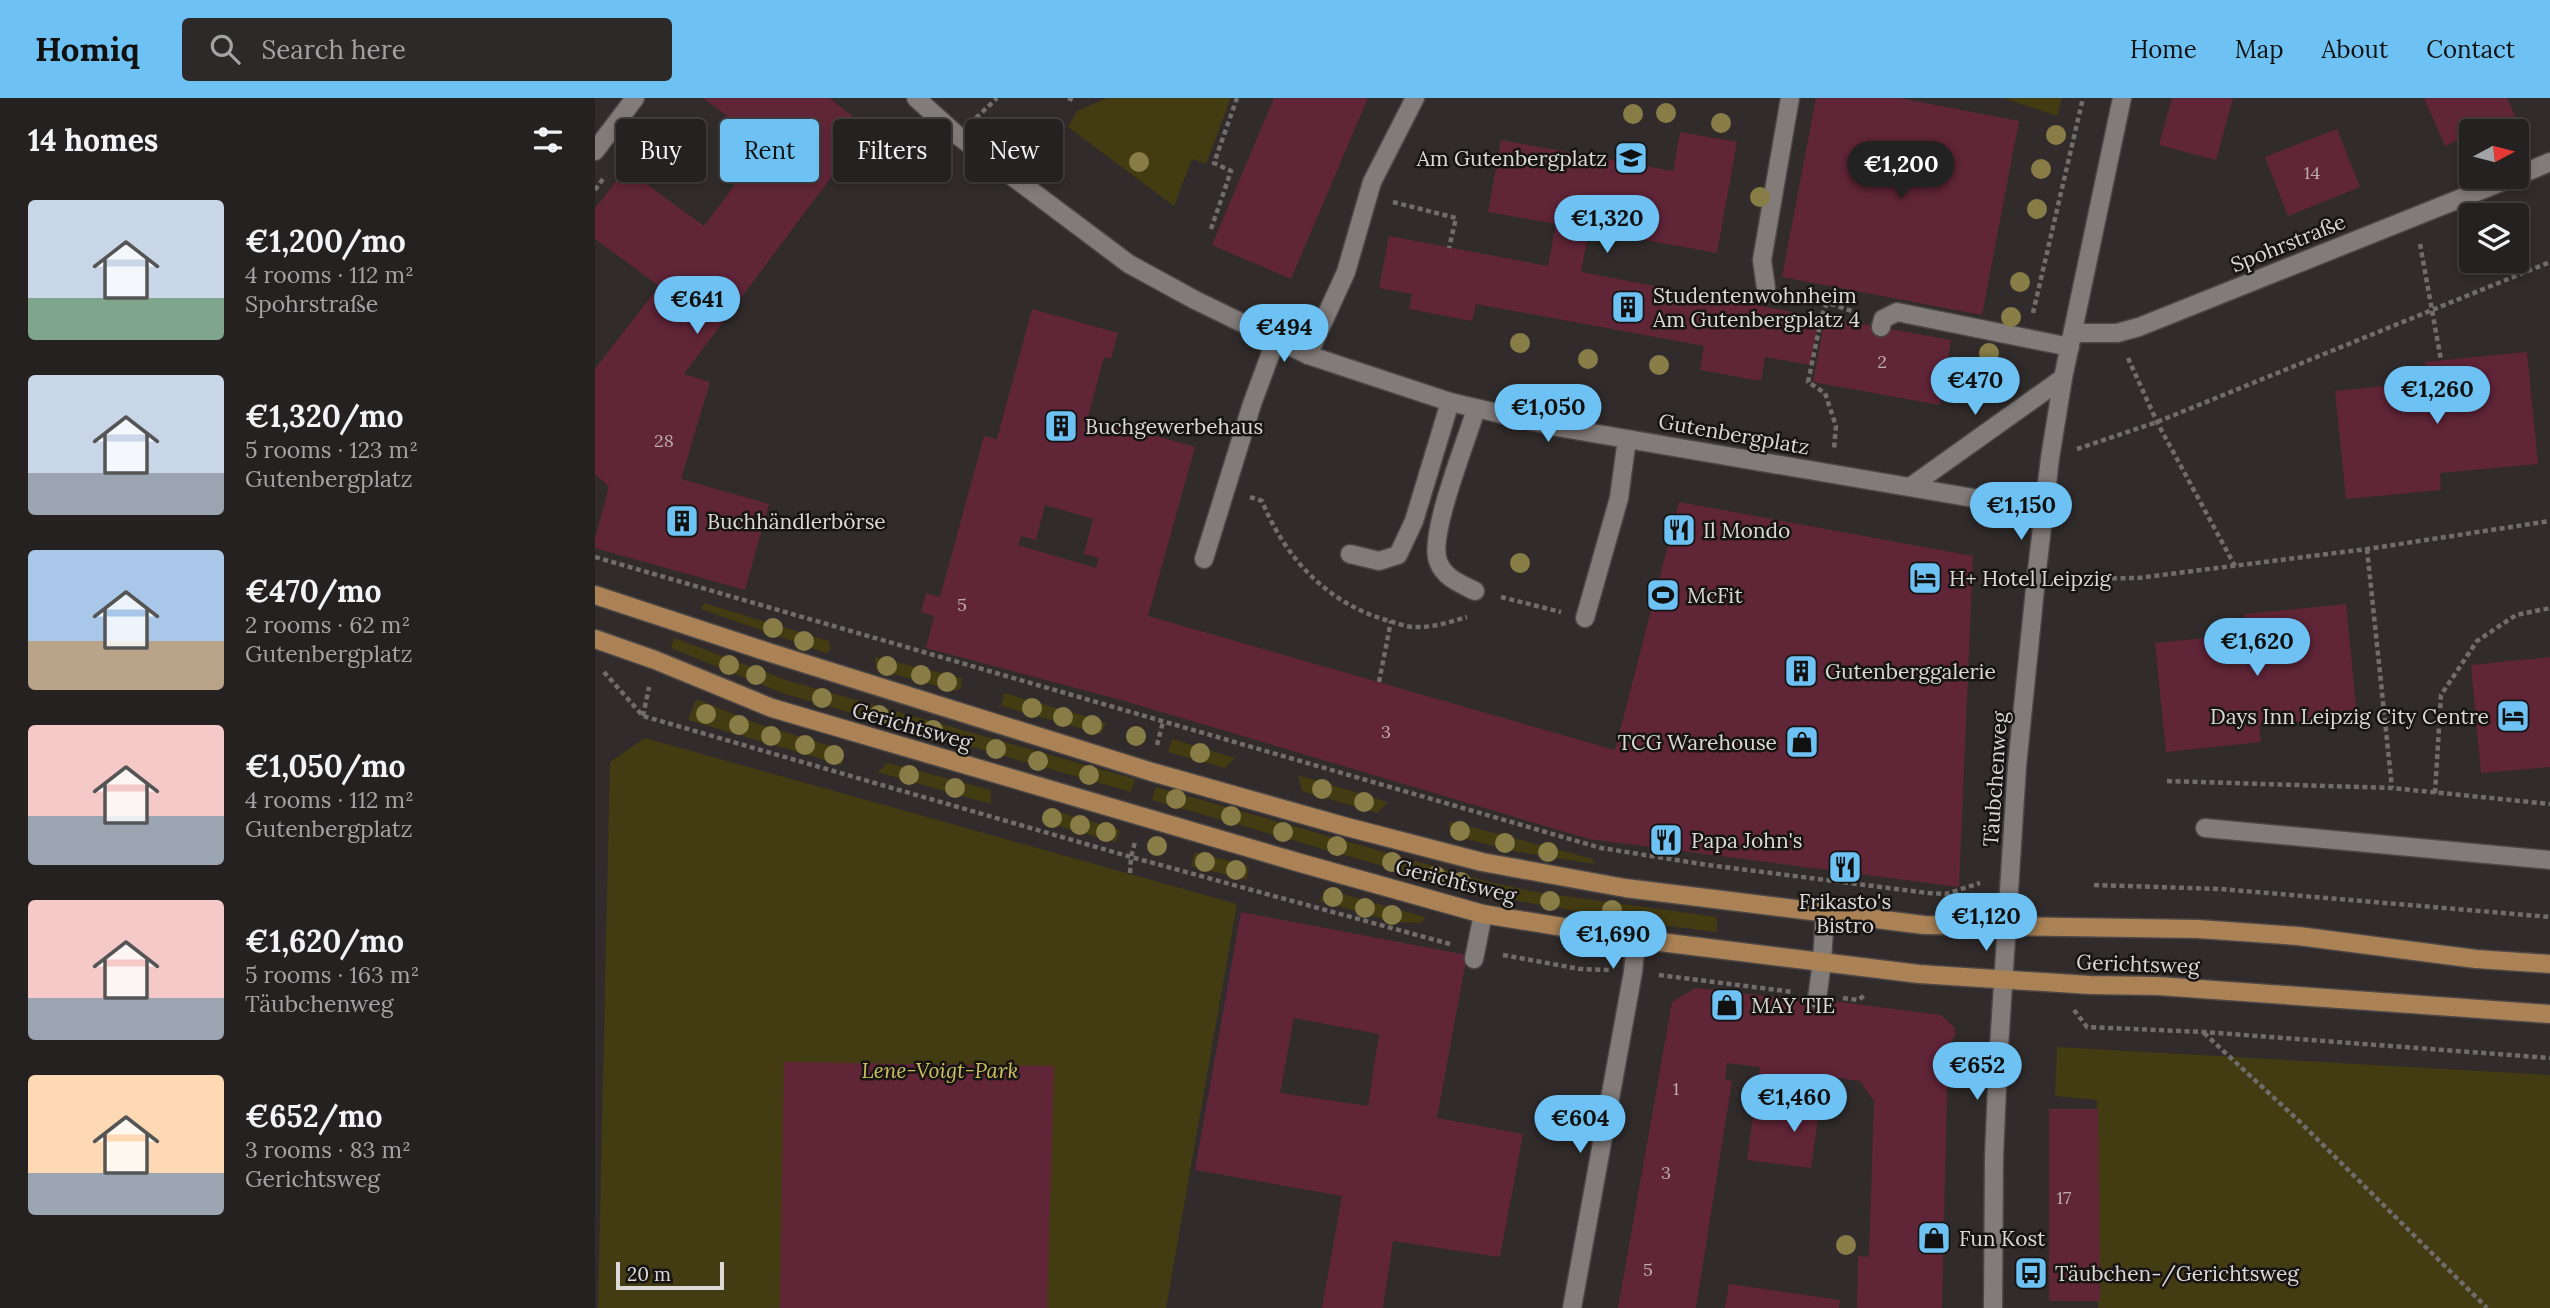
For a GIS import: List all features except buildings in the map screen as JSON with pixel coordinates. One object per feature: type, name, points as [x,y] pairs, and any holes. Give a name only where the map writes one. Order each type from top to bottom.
[{"type":"main road","name":"Gerichtsweg","points":[[595,595],[1152,772],[1482,862],[1625,888],[1924,925],[2198,929],[2298,936],[2476,959],[2550,964]]},
{"type":"main road","name":"Gerichtsweg","points":[[595,639],[655,660],[772,708],[1254,850],[1483,914],[1636,939],[1919,974],[2004,981],[2158,986],[2550,1014]]},
{"type":"street","points":[[595,151],[635,98]]},
{"type":"street","name":"Gutenbergplatz","points":[[916,98],[957,135],[1129,264],[1308,355],[1476,409],[1627,439],[2044,510]]},
{"type":"street","points":[[1308,355],[1346,272],[1372,182],[1415,98]]},
{"type":"street","points":[[1766,288],[1762,260],[1790,98]]},
{"type":"street","name":"Täubchenweg","points":[[1993,1308],[1994,1157],[2007,927],[2017,766],[2036,579],[2050,458],[2063,378],[2122,98]]},
{"type":"street","name":"Spohrstraße","points":[[2529,170],[2550,162]]},
{"type":"street","name":"Spohrstraße","points":[[1882,323],[1897,312],[2027,338],[2072,340],[2117,333],[2139,327],[2483,189]]},
{"type":"street","points":[[1204,559],[1252,404],[1276,339]]},
{"type":"street","points":[[1910,487],[2063,378]]},
{"type":"street","points":[[1350,554],[1379,561],[1398,555],[1414,521],[1450,402]]},
{"type":"street","points":[[1475,591],[1449,578],[1438,561],[1438,531],[1476,409]]},
{"type":"street","points":[[1585,618],[1619,499],[1627,439]]},
{"type":"street","points":[[2205,828],[2550,860]]},
{"type":"street","points":[[1817,999],[1825,913]]},
{"type":"street","points":[[1474,959],[1483,914]]},
{"type":"street","points":[[1572,1308],[1633,972],[1636,939]]},
{"type":"path","points":[[1068,98],[1074,98]]},
{"type":"path","points":[[1211,229],[1231,171],[1214,163],[1237,98]]},
{"type":"path","points":[[2027,338],[2083,98]]},
{"type":"path","points":[[1368,196],[1456,218],[1449,248]]},
{"type":"path","points":[[2414,217],[2441,360]]},
{"type":"path","points":[[2050,458],[2157,422],[2550,262]]},
{"type":"path","points":[[1766,288],[1816,297],[1882,323]]},
{"type":"path","points":[[1827,303],[1808,382],[1825,393],[1836,426],[1833,474]]},
{"type":"path","points":[[2117,333],[2157,422],[2235,566]]},
{"type":"path","points":[[2036,579],[2138,578],[2367,549],[2550,521]]},
{"type":"path","points":[[2367,549],[2392,788]]},
{"type":"path","points":[[595,557],[1601,848],[1708,865],[1928,893],[1946,894],[1980,883]]},
{"type":"path","points":[[2435,793],[2441,695],[2477,641],[2516,615],[2550,608]]},
{"type":"path","points":[[1379,682],[1391,621]]},
{"type":"path","points":[[603,670],[643,716],[1131,857],[1130,873]]},
{"type":"path","points":[[2167,781],[2392,788],[2550,804]]},
{"type":"path","points":[[2094,885],[2221,890],[2550,917]]},
{"type":"path","points":[[2087,1027],[2204,1032],[2550,1058]]},
{"type":"path","points":[[2204,1032],[2299,1121],[2487,1308]]},
{"type":"green space","points":[[1107,98],[1231,98],[1206,164],[1192,159],[1174,206],[1068,127],[1077,111]]},
{"type":"green space","points":[[2003,98],[2062,98],[2057,116]]},
{"type":"green space","points":[[704,603],[829,641],[831,649],[826,653],[701,609]]},
{"type":"green space","points":[[674,638],[789,681],[1135,779],[1131,792],[785,694],[671,648]]},
{"type":"green space","points":[[875,657],[962,678],[961,688],[955,691],[876,669]]},
{"type":"green space","points":[[1004,693],[1106,723],[1101,734],[1001,706]]},
{"type":"green space","points":[[696,699],[761,725],[844,750],[842,765],[688,720]]},
{"type":"green space","name":"Lene-Voigt-Park","points":[[645,738],[1237,904],[1166,1308],[598,1308],[610,762]]},
{"type":"green space","points":[[1172,739],[1235,758],[1225,768],[1168,752]]},
{"type":"green space","points":[[888,763],[991,790],[991,804],[877,772]]},
{"type":"green space","points":[[1298,775],[1388,802],[1377,813],[1302,791]]},
{"type":"green space","points":[[1156,787],[1489,882],[1542,893],[1717,917],[1717,932],[1638,922],[1484,895],[1152,800]]},
{"type":"green space","points":[[1049,809],[1120,830],[1116,842],[1040,821]]},
{"type":"green space","points":[[1449,821],[1593,859],[1594,864],[1519,852],[1450,835]]},
{"type":"green space","points":[[1195,852],[1249,866],[1247,880],[1191,866]]},
{"type":"green space","points":[[1325,889],[1425,917],[1422,923],[1394,922],[1320,901]]},
{"type":"green space","points":[[2057,1047],[2550,1075],[2550,1308],[2098,1308],[2097,1100],[2055,1096]]},
{"type":"place","name":"Am Gutenbergplatz","points":[[1631,158]]},
{"type":"place","name":"Studentenwohnheim Am Gutenbergplatz 4","points":[[1628,307]]},
{"type":"place","name":"Buchgewerbehaus","points":[[1061,426]]},
{"type":"place","name":"Buchhändlerbörse","points":[[682,521]]},
{"type":"place","name":"Il Mondo","points":[[1679,530]]},
{"type":"place","name":"H+ Hotel Leipzig","points":[[1925,578]]},
{"type":"place","name":"McFit","points":[[1663,595]]},
{"type":"place","name":"Gutenberggalerie","points":[[1801,671]]},
{"type":"place","name":"Days Inn Leipzig City Centre","points":[[2513,716]]},
{"type":"place","name":"TCG Warehouse","points":[[1802,742]]},
{"type":"place","name":"Papa John's","points":[[1666,840]]},
{"type":"place","name":"Frikasto's Bistro","points":[[1845,867]]},
{"type":"place","name":"MAY TIE","points":[[1727,1005]]},
{"type":"place","name":"Fun Kost","points":[[1934,1238]]},
{"type":"place","name":"Täubchen-/Gerichtsweg","points":[[2031,1273]]}]
